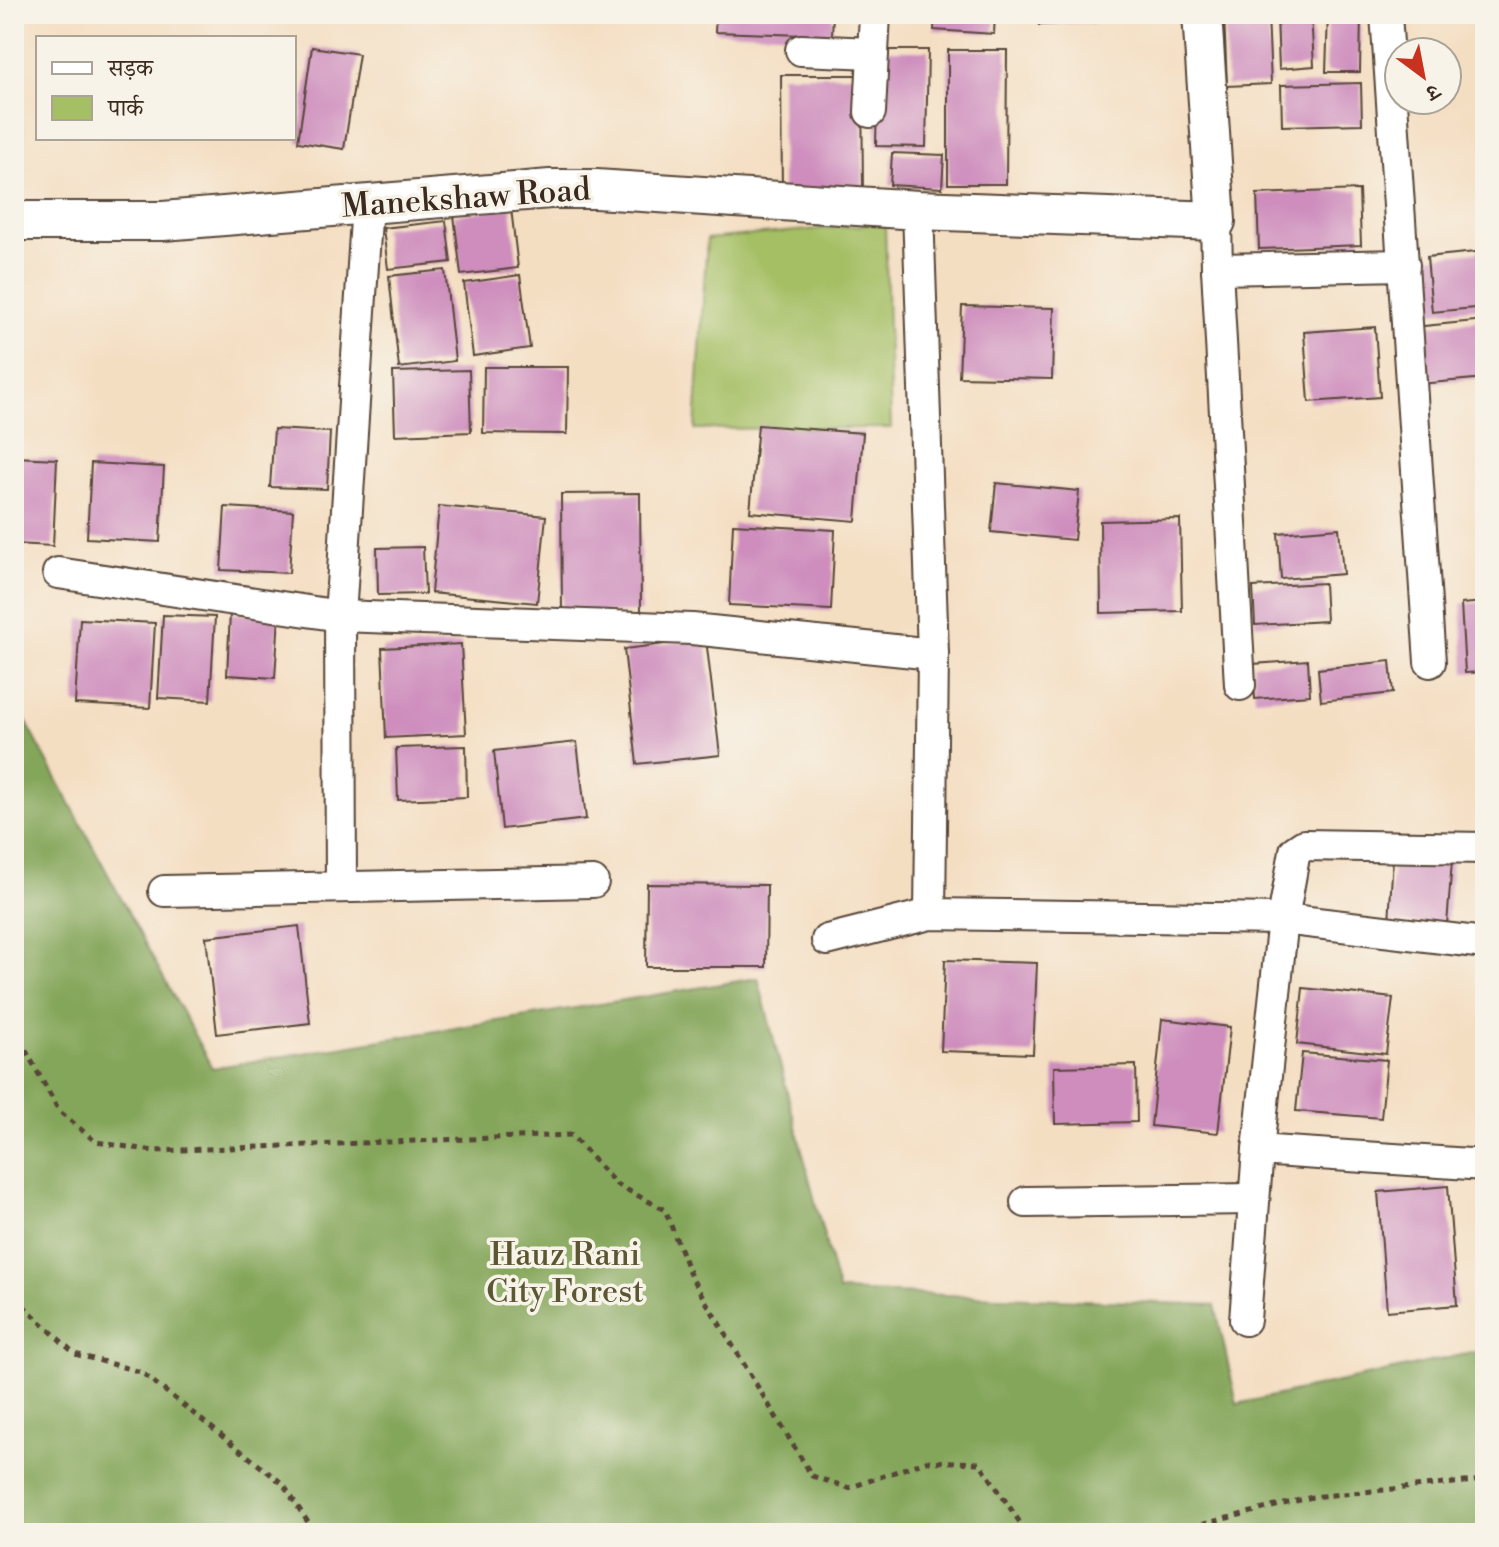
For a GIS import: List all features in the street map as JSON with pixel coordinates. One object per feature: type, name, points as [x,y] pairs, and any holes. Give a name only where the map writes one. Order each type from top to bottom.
[{"type":"street","points":[[870,112],[875,14]]},
{"type":"street","points":[[1202,14],[1240,685]]},
{"type":"street","points":[[1386,14],[1430,662]]},
{"type":"street","points":[[801,50],[873,53]]},
{"type":"street","name":"Manekshaw Road","points":[[14,221],[163,221],[550,189],[596,189],[918,210],[1216,221]]},
{"type":"street","points":[[341,887],[340,616],[367,204]]},
{"type":"street","points":[[918,210],[933,654],[930,914]]},
{"type":"street","points":[[1217,269],[1404,265]]},
{"type":"street","points":[[58,573],[340,616],[692,629],[933,654]]},
{"type":"street","points":[[1245,1320],[1258,1150],[1283,919],[1295,851],[1304,845],[1485,848]]},
{"type":"street","points":[[164,891],[593,882]]},
{"type":"street","points":[[827,940],[930,914],[1283,919],[1485,943]]},
{"type":"street","points":[[1258,1150],[1485,1165]]},
{"type":"street","points":[[1026,1202],[1253,1199]]},
{"type":"path","points":[[14,1029],[59,1111],[96,1142],[154,1151],[571,1135],[616,1184],[665,1210],[691,1277],[812,1476],[849,1488],[926,1461],[980,1463],[1027,1533]]},
{"type":"path","points":[[14,1297],[75,1354],[141,1372],[283,1484],[315,1533]]},
{"type":"path","points":[[1167,1533],[1312,1497],[1485,1480]]},
{"type":"green space","points":[[885,223],[891,428],[695,429],[707,239]]},
{"type":"green space","name":"Hauz Rani City Forest","points":[[14,699],[212,1068],[758,978],[838,1291],[1215,1305],[1237,1404],[1485,1350],[1485,1533],[14,1533]]},
{"type":"building","points":[[716,14],[833,14],[832,36],[715,32]]},
{"type":"building","points":[[935,14],[995,14],[994,34],[934,30]]},
{"type":"building","points":[[1038,14],[1097,14],[1098,22],[1039,25]]},
{"type":"building","points":[[1224,14],[1268,14],[1271,84],[1227,86]]},
{"type":"building","points":[[1277,14],[1311,14],[1314,66],[1279,69]]},
{"type":"building","points":[[1328,14],[1361,14],[1360,72],[1326,72]]},
{"type":"building","points":[[312,47],[359,54],[344,149],[298,142]]},
{"type":"building","points":[[878,50],[928,50],[926,147],[876,146]]},
{"type":"building","points":[[948,50],[1007,50],[1006,184],[948,184]]},
{"type":"building","points":[[781,75],[862,75],[863,193],[782,194]]},
{"type":"building","points":[[1361,83],[1362,124],[1282,126],[1281,85]]},
{"type":"building","points":[[892,153],[944,155],[942,188],[890,185]]},
{"type":"building","points":[[1359,190],[1361,245],[1259,249],[1257,194]]},
{"type":"building","points":[[511,208],[518,268],[461,275],[454,215]]},
{"type":"building","points":[[446,221],[451,262],[388,269],[383,228]]},
{"type":"building","points":[[1485,251],[1485,307],[1432,312],[1427,257]]},
{"type":"building","points":[[445,270],[455,361],[399,368],[389,276]]},
{"type":"building","points":[[520,275],[530,348],[473,356],[464,283]]},
{"type":"building","points":[[962,306],[1054,308],[1052,379],[959,377]]},
{"type":"building","points":[[1485,320],[1485,378],[1420,384],[1414,327]]},
{"type":"building","points":[[1375,327],[1380,397],[1309,402],[1304,332]]},
{"type":"building","points":[[484,367],[568,367],[567,434],[483,433]]},
{"type":"building","points":[[469,370],[471,432],[395,435],[393,372]]},
{"type":"building","points":[[758,425],[863,433],[856,521],[750,512]]},
{"type":"building","points":[[274,429],[330,432],[327,489],[270,487]]},
{"type":"building","points":[[14,457],[57,459],[53,546],[14,544]]},
{"type":"building","points":[[91,463],[164,467],[160,542],[87,538]]},
{"type":"building","points":[[996,483],[1079,491],[1074,540],[991,532]]},
{"type":"building","points":[[640,493],[641,612],[562,614],[561,494]]},
{"type":"building","points":[[439,506],[546,516],[537,603],[431,593]]},
{"type":"building","points":[[225,507],[293,511],[289,573],[221,570]]},
{"type":"building","points":[[1180,519],[1182,611],[1101,613],[1100,521]]},
{"type":"building","points":[[733,524],[835,530],[831,610],[729,605]]},
{"type":"building","points":[[1339,528],[1343,574],[1281,579],[1278,533]]},
{"type":"building","points":[[423,547],[425,594],[378,595],[377,548]]},
{"type":"building","points":[[1324,583],[1326,621],[1255,625],[1253,587]]},
{"type":"building","points":[[1485,602],[1485,672],[1465,673],[1461,604]]},
{"type":"building","points":[[230,613],[279,616],[275,678],[227,675]]},
{"type":"building","points":[[163,615],[215,617],[210,701],[158,698]]},
{"type":"building","points":[[80,619],[155,623],[150,708],[75,704]]},
{"type":"building","points":[[706,639],[720,755],[637,764],[624,649]]},
{"type":"building","points":[[461,644],[466,734],[386,738],[382,648]]},
{"type":"building","points":[[1308,660],[1310,695],[1255,699],[1253,664]]},
{"type":"building","points":[[1390,661],[1393,693],[1321,701],[1318,669]]},
{"type":"building","points":[[577,742],[586,819],[502,829],[494,751]]},
{"type":"building","points":[[466,746],[467,797],[398,800],[396,748]]},
{"type":"building","points":[[1393,857],[1452,861],[1447,925],[1389,922]]},
{"type":"building","points":[[647,884],[767,885],[766,967],[646,967]]},
{"type":"building","points":[[299,926],[310,1023],[217,1034],[206,937]]},
{"type":"building","points":[[945,960],[1037,963],[1033,1054],[941,1051]]},
{"type":"building","points":[[1303,988],[1393,998],[1386,1054],[1297,1044]]},
{"type":"building","points":[[1162,1019],[1230,1027],[1218,1133],[1151,1126]]},
{"type":"building","points":[[1302,1053],[1387,1060],[1381,1118],[1296,1111]]},
{"type":"building","points":[[1136,1065],[1137,1122],[1055,1124],[1054,1067]]},
{"type":"building","points":[[1448,1186],[1457,1305],[1387,1311],[1378,1192]]}]
